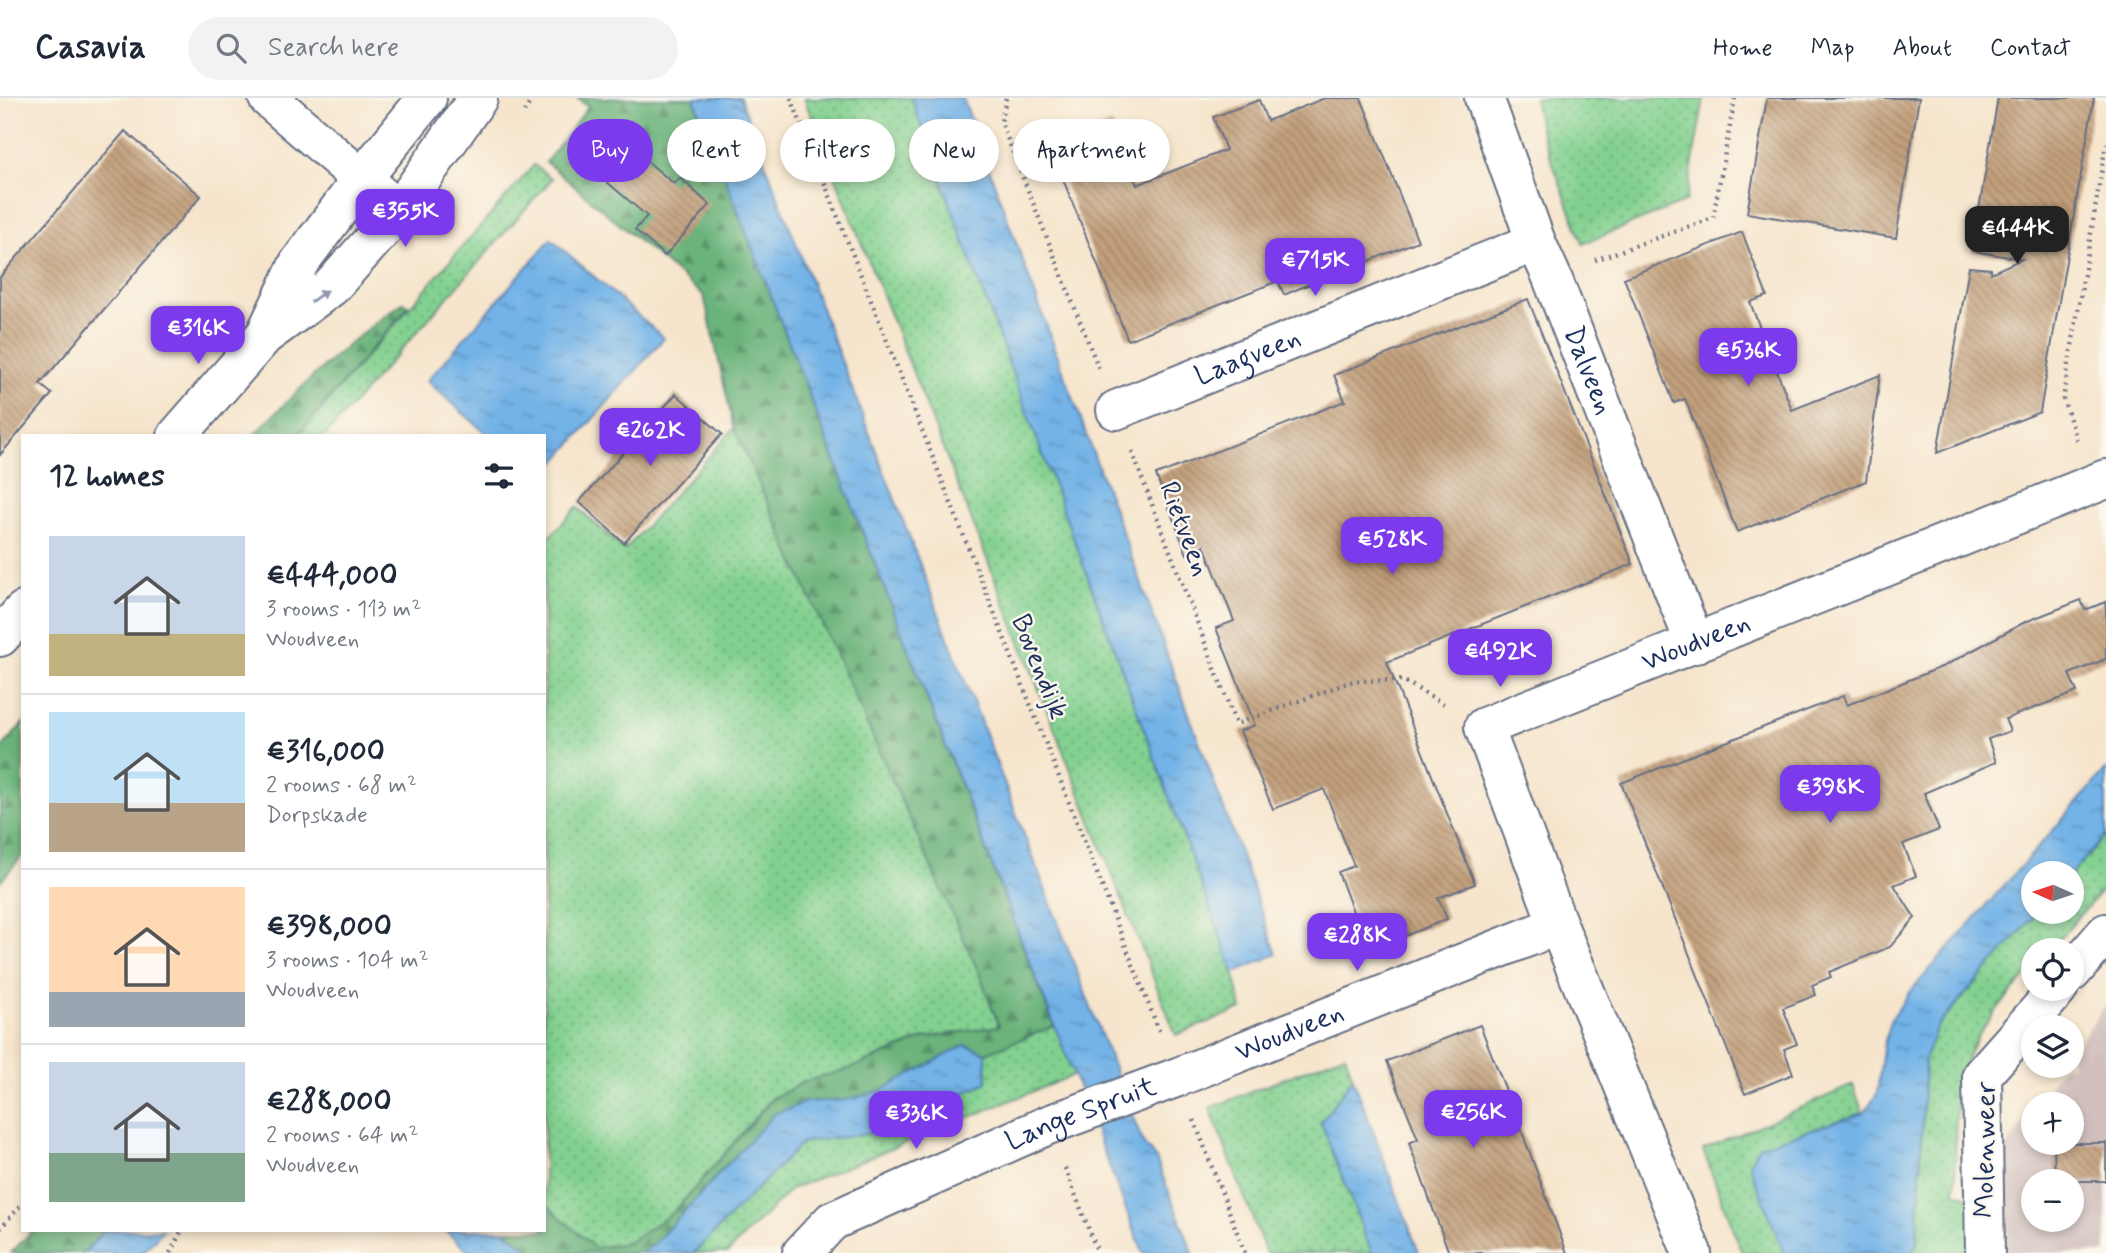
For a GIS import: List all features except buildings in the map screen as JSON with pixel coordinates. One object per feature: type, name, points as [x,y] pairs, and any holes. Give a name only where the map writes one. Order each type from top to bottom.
[{"type":"street","points":[[268,98],[399,211]]},
{"type":"street","points":[[264,336],[299,263],[427,98]]},
{"type":"street","points":[[179,434],[264,336],[331,287],[399,211],[478,98]]},
{"type":"street","name":"Dalveen","points":[[1485,98],[1544,259],[1695,644]]},
{"type":"street","name":"Laagveen","points":[[1116,410],[1544,259]]},
{"type":"street","name":"Woudveen","points":[[1484,727],[2099,482]]},
{"type":"street","points":[[0,637],[21,613]]},
{"type":"street","points":[[1484,727],[1558,925],[1692,1253]]},
{"type":"street","name":"Woudveen","points":[[1171,1079],[1558,925]]},
{"type":"street","points":[[2084,958],[2106,933]]},
{"type":"street","name":"Molenweer","points":[[1985,1253],[1982,1075],[2047,1001]]},
{"type":"street","name":"Lange Spruit","points":[[802,1253],[832,1221],[1061,1120],[1171,1079]]},
{"type":"path","name":"Bovendijk","points":[[791,98],[1171,1079],[1245,1253]]},
{"type":"path","name":"Rietveen","points":[[1006,98],[1002,122],[1236,724],[1353,681],[1402,680],[1484,727]]},
{"type":"path","points":[[1544,259],[1713,218],[1735,98]]},
{"type":"path","points":[[2099,482],[2063,399],[2106,144]]},
{"type":"path","points":[[1061,1120],[1098,1253]]},
{"type":"path","points":[[0,1229],[21,1204]]},
{"type":"path","points":[[170,1253],[181,1232]]},
{"type":"shaded area","points":[[2106,1004],[2106,1253],[2007,1253],[2003,1153],[2021,1127],[2021,1155],[2084,1155],[2084,1092],[2045,1092],[2055,1078],[2084,1078],[2084,1036]]},
{"type":"green space","points":[[577,98],[694,98],[702,119],[667,119],[667,182],[727,182],[1054,1026],[986,1053],[965,1045],[882,1090],[847,1100],[806,1102],[774,1114],[655,1243],[642,1253],[532,1253],[507,1232],[546,1232],[546,1205],[595,1248],[628,1243],[674,1212],[772,1099],[806,1081],[852,1068],[925,1038],[999,1026],[980,975],[734,428],[704,296],[570,182],[653,182],[653,119],[579,119],[588,107]]},
{"type":"green space","points":[[804,98],[911,98],[919,119],[909,119],[909,182],[942,182],[1234,973],[1242,1009],[1176,1035],[837,182],[895,182],[895,119],[812,119]]},
{"type":"green space","points":[[1534,98],[1704,98],[1686,201],[1583,244],[1541,132]]},
{"type":"green space","points":[[567,134],[567,180],[546,162]]},
{"type":"green space","points":[[534,165],[552,179],[327,434],[299,434]]},
{"type":"green space","points":[[404,302],[409,306],[299,434],[255,434],[344,348]]},
{"type":"green space","points":[[734,428],[980,975],[999,1026],[925,1038],[852,1068],[806,1081],[772,1098],[674,1212],[628,1243],[595,1248],[546,1205],[546,541],[577,507],[625,550]]},
{"type":"green space","points":[[21,725],[21,857],[0,882],[0,750]]},
{"type":"green space","points":[[2106,835],[2106,886],[2084,911],[2084,861]]},
{"type":"green space","points":[[2027,924],[2072,924],[2060,938],[2021,938],[2021,982],[1982,1030],[1963,1070],[1957,1104],[1955,1192],[1975,1200],[1976,1253],[1911,1253],[1917,1243],[1925,1058],[1937,1026]]},
{"type":"green space","points":[[1054,1026],[1079,1073],[791,1189],[727,1253],[694,1253],[803,1142],[882,1132],[987,1082],[986,1053]]},
{"type":"green space","points":[[1345,1054],[1353,1078],[1321,1122],[1372,1253],[1266,1253],[1210,1108]]},
{"type":"green space","points":[[1853,1085],[1863,1113],[1759,1146],[1750,1164],[1784,1253],[1742,1253],[1703,1150]]},
{"type":"green space","points":[[31,1232],[102,1232],[84,1253],[11,1253]]},
{"type":"water","points":[[694,98],[740,98],[748,119],[702,119]]},
{"type":"water","points":[[911,98],[963,98],[971,119],[919,119]]},
{"type":"water","points":[[766,165],[1143,1143],[1156,1159],[1193,1253],[1143,1253],[727,182],[766,182]]},
{"type":"water","points":[[942,182],[994,182],[1277,954],[1234,973]]},
{"type":"water","points":[[551,239],[664,338],[546,473],[546,434],[487,434],[427,381]]},
{"type":"water","points":[[2106,770],[2106,835],[2083,861],[2026,861]]},
{"type":"water","points":[[2021,866],[2021,924],[2027,924],[1937,1026],[1925,1058],[1917,1243],[1911,1253],[1784,1253],[1749,1164],[1759,1146],[1864,1113],[1877,1094],[1883,1048],[1890,1021],[1909,993]]},
{"type":"water","points":[[965,1045],[986,1053],[987,1082],[882,1132],[803,1142],[694,1253],[642,1253],[655,1243],[774,1114],[806,1102],[847,1100],[882,1090]]},
{"type":"water","points":[[1353,1078],[1419,1253],[1372,1253],[1321,1122]]},
{"type":"water","points":[[102,1232],[161,1232],[142,1253],[84,1253]]},
{"type":"water","points":[[447,1232],[507,1232],[532,1253],[470,1253]]}]
